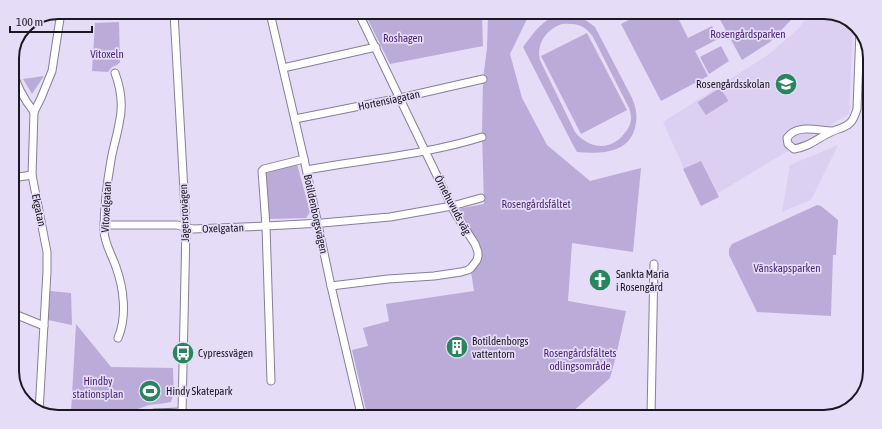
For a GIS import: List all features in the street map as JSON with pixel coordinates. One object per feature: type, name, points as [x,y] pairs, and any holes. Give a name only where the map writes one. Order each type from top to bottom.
[{"type":"street","name":"Ekgatan","points":[[39,405],[47,252],[32,175],[34,112],[52,71],[60,19]]},
{"type":"street","name":"Jägersrovägen","points":[[174,19],[186,227],[182,410]]},
{"type":"street","name":"Botildenborgsvägen","points":[[272,19],[360,410]]},
{"type":"street","name":"Örnehuvuds väg","points":[[331,286],[461,272],[468,270],[474,265],[477,260],[478,252],[475,244],[452,206],[362,19]]},
{"type":"street","points":[[831,131],[811,129],[798,130],[790,134],[787,138],[788,144],[794,149],[799,148],[821,138],[831,131],[849,124],[855,118],[857,109],[860,42]]},
{"type":"street","points":[[283,68],[376,48]]},
{"type":"street","name":"Vitoxelgatan","points":[[115,73],[118,82],[121,111],[120,124],[106,185],[104,232],[106,244],[122,285],[124,305],[122,330],[118,338]]},
{"type":"street","name":"Hortensiagatan","points":[[295,119],[400,98],[483,79]]},
{"type":"street","points":[[19,90],[34,112]]},
{"type":"street","points":[[307,170],[426,152],[482,137]]},
{"type":"street","points":[[271,381],[266,226],[262,171],[264,169],[304,159]]},
{"type":"street","points":[[19,177],[32,175]]},
{"type":"street","name":"Oxelgatan","points":[[104,225],[177,225],[193,229],[318,223],[390,217],[452,206],[481,198]]},
{"type":"street","points":[[651,410],[654,264]]},
{"type":"street","points":[[19,316],[44,326]]},
{"type":"shaded area","name":"Rosengårdsskolan","points":[[805,19],[829,19],[841,23],[853,32],[849,114],[700,204],[663,122],[768,55],[799,28]]},
{"type":"shaded area","points":[[838,145],[811,200],[782,212],[790,165]]},
{"type":"green space","name":"Roshagen","points":[[368,19],[482,19],[483,46],[390,64]]},
{"type":"green space","name":"Rosengårdsfältet","points":[[488,19],[527,19],[510,54],[522,98],[547,145],[590,181],[641,168],[633,252],[572,243],[568,301],[626,311],[610,378],[575,410],[366,410],[352,350],[368,346],[363,328],[389,321],[386,304],[474,291],[471,272],[480,260],[456,211],[462,208],[484,204],[482,133],[483,79],[487,48]]},
{"type":"green space","points":[[549,19],[582,19],[595,27],[632,98],[635,107],[636,122],[634,131],[630,139],[625,144],[610,151],[594,153],[577,152],[523,47],[544,22]],"holes":[[[562,24],[583,27],[593,37],[629,108],[631,118],[629,127],[617,140],[605,146],[599,146],[586,142],[575,132],[540,60],[539,54],[541,42],[547,33]]]},
{"type":"green space","points":[[630,19],[678,19],[688,38],[712,26],[718,39],[695,51],[708,76],[661,101],[621,24]]},
{"type":"green space","name":"Rosengårdsparken","points":[[720,19],[792,19],[770,42],[742,60]]},
{"type":"green space","name":"Vitoxeln","points":[[119,22],[120,62],[112,67],[108,72],[92,71],[95,23]]},
{"type":"green space","points":[[587,33],[627,110],[581,134],[541,56]]},
{"type":"green space","points":[[721,46],[729,61],[709,74],[700,57]]},
{"type":"green space","points":[[44,76],[32,94],[23,79]]},
{"type":"green space","points":[[720,88],[728,101],[706,115],[698,102]]},
{"type":"green space","points":[[701,161],[719,197],[701,206],[683,169]]},
{"type":"green space","points":[[297,164],[310,212],[306,218],[269,219],[264,174],[267,171]]},
{"type":"green space","name":"Vänskapsparken","points":[[817,205],[821,206],[838,220],[836,255],[833,255],[831,316],[757,312],[729,255],[729,249],[732,244]]},
{"type":"green space","points":[[50,291],[71,293],[72,325],[48,320]]},
{"type":"green space","name":"Hindby stationsplan","points":[[76,324],[111,367],[173,368],[173,390],[171,402],[149,405],[135,410],[71,410]]},
{"type":"place","name":"Rosengårdsskolan","points":[[786,84]]},
{"type":"place","name":"Sankta Maria i Rosengård","points":[[600,280]]},
{"type":"place","name":"Botildenborgs vattentorn","points":[[457,347]]},
{"type":"place","name":"Cypressvägen","points":[[183,353]]},
{"type":"place","name":"Hindy Skatepark","points":[[150,391]]},
{"type":"park label","name":"Rosengårdsfältets odlingsområde","points":[[580,359]]}]
